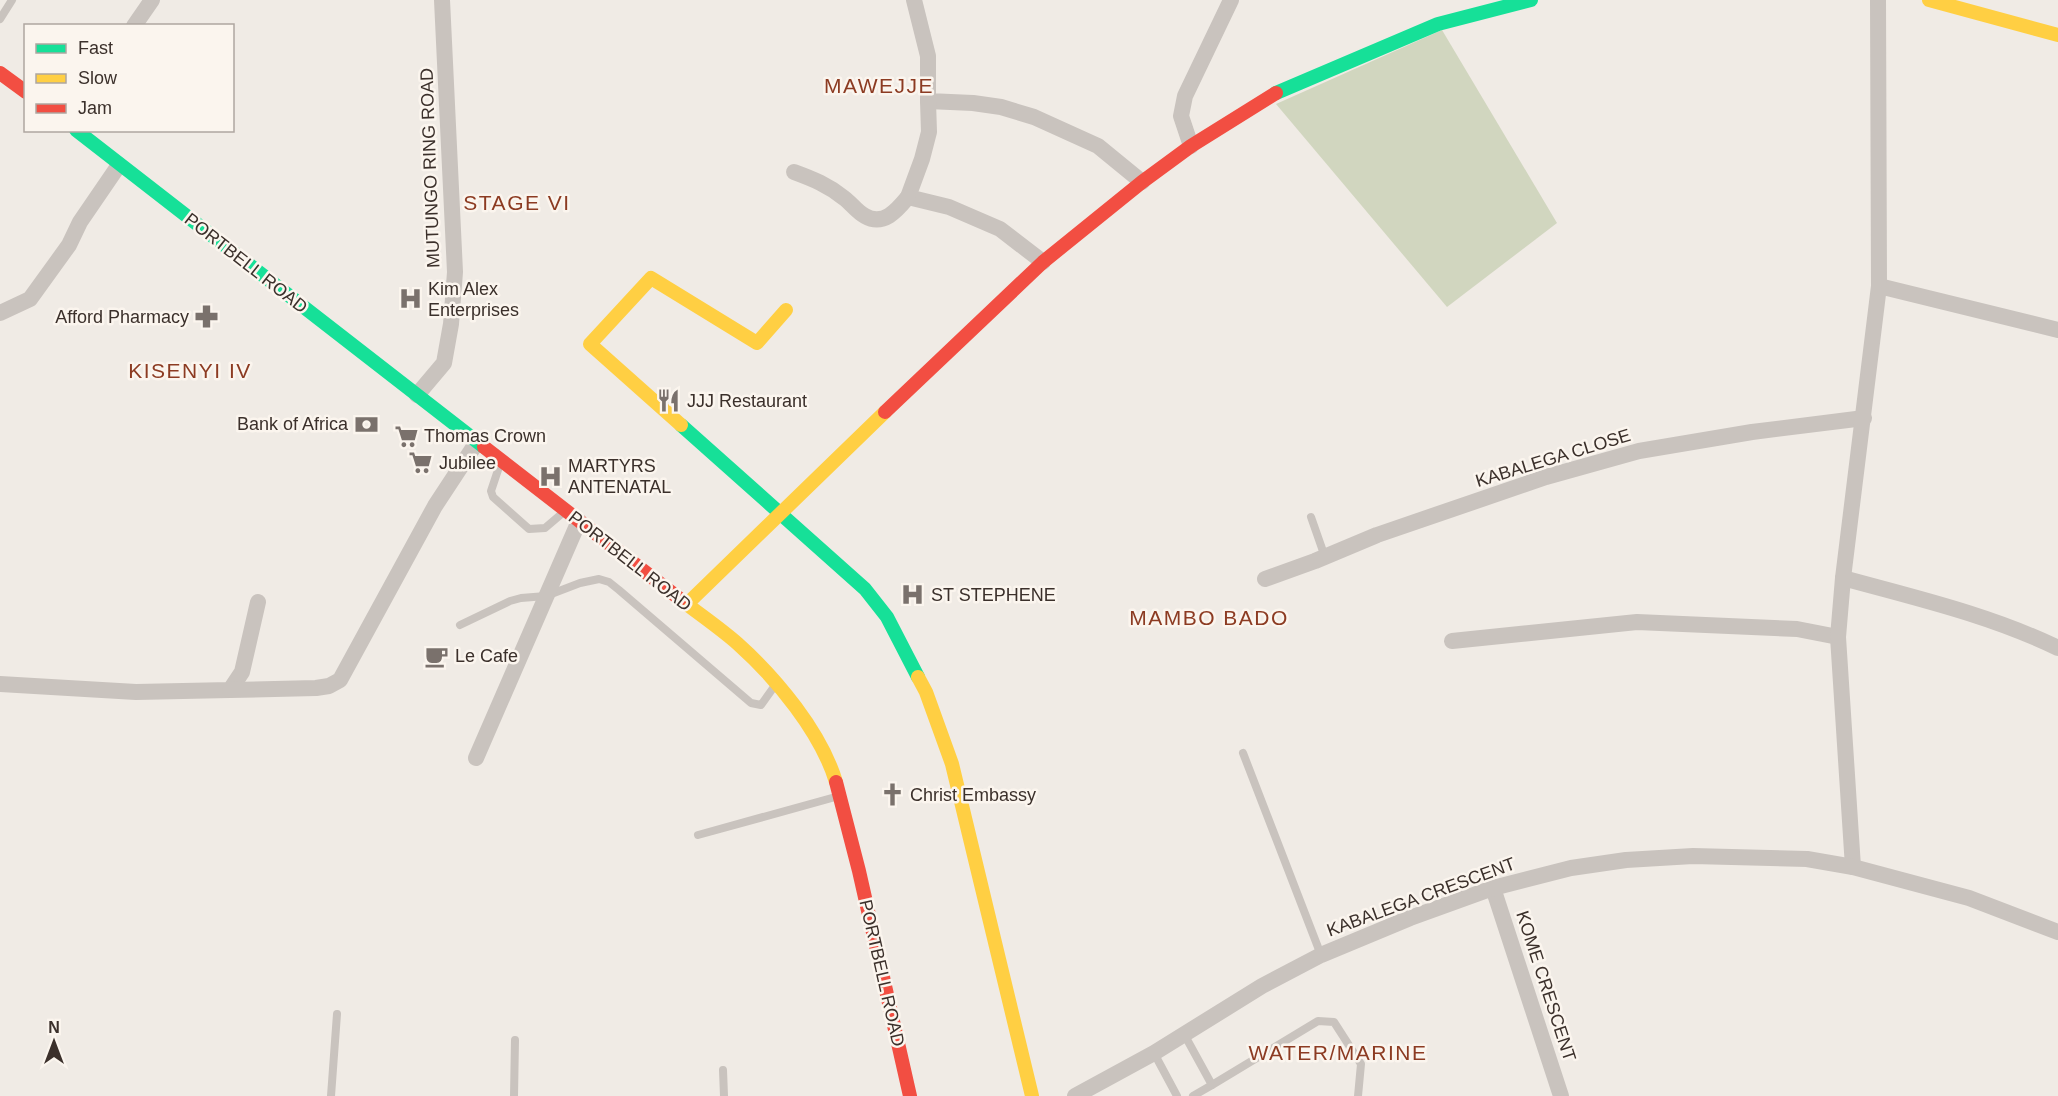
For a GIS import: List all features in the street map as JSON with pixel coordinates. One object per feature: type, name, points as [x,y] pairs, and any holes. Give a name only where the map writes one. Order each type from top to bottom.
[{"type":"main road","points":[[687,604],[780,512],[1043,262],[1142,182],[1191,146],[1270,95],[1438,24],[1531,0]]},
{"type":"main road","points":[[1929,0],[2058,35]]},
{"type":"main road","points":[[0,73],[24,91]]},
{"type":"main road","name":"PORTBELL ROAD","points":[[78,132],[738,644],[777,684],[812,728],[835,778],[859,871],[910,1096]]},
{"type":"main road","points":[[786,310],[758,343],[651,278],[590,344],[865,589],[887,617],[926,692],[952,764],[1032,1096]]},
{"type":"street","points":[[135,24],[152,0]]},
{"type":"street","name":"MUTUNGO RING ROAD","points":[[417,395],[444,363],[451,324],[455,272],[442,0]]},
{"type":"street","points":[[794,172],[820,181],[846,199],[867,218],[877,219],[891,216],[908,197],[928,132],[928,56],[914,0]]},
{"type":"street","points":[[1191,146],[1181,116],[1185,96],[1231,0]]},
{"type":"street","points":[[1853,867],[1838,637],[1879,286],[1878,0]]},
{"type":"street","points":[[928,101],[991,106],[1034,117],[1098,146],[1142,182]]},
{"type":"street","points":[[0,313],[30,299],[69,245],[80,222],[119,165]]},
{"type":"street","points":[[908,197],[949,207],[1000,229],[1043,262]]},
{"type":"street","points":[[1879,286],[2058,330]]},
{"type":"street","name":"KABALEGA CLOSE","points":[[1265,579],[1377,535],[1546,477],[1639,452],[1752,432],[1864,418]]},
{"type":"street","points":[[0,684],[136,692],[329,686],[340,680],[435,506],[477,442]]},
{"type":"street","points":[[476,758],[579,521]]},
{"type":"street","points":[[1844,578],[1967,612],[2027,633],[2058,648]]},
{"type":"street","points":[[230,690],[242,672],[258,602]]},
{"type":"street","points":[[1452,641],[1637,622],[1797,629],[1838,637]]},
{"type":"street","name":"KABALEGA CRESCENT","points":[[1075,1096],[1154,1053],[1262,986],[1321,955],[1410,918],[1493,888],[1571,868],[1693,856],[1807,859],[1853,867],[1969,898],[2058,932]]},
{"type":"street","name":"KOME CRESCENT","points":[[1493,888],[1561,1096]]},
{"type":"lane","points":[[0,19],[12,0]]},
{"type":"lane","points":[[501,460],[491,491],[493,497],[529,529],[545,528],[566,511]]},
{"type":"lane","points":[[1311,517],[1325,557]]},
{"type":"lane","points":[[460,625],[521,597],[546,596],[580,583],[599,579],[609,582],[751,703],[761,705],[777,684]]},
{"type":"lane","points":[[1243,753],[1321,955]]},
{"type":"lane","points":[[698,835],[839,796]]},
{"type":"lane","points":[[331,1096],[337,1014]]},
{"type":"lane","points":[[1193,1096],[1318,1021],[1334,1022],[1361,1064],[1358,1096]]},
{"type":"lane","points":[[1184,1034],[1212,1085]]},
{"type":"lane","points":[[514,1096],[515,1040]]},
{"type":"lane","points":[[1154,1053],[1177,1096]]},
{"type":"lane","points":[[723,1070],[724,1096]]},
{"type":"green space","points":[[1442,30],[1557,223],[1447,307],[1276,104]]},
{"type":"traffic: fast","points":[[1276,93],[1438,24],[1531,0]]},
{"type":"traffic: fast","points":[[79,132],[484,447]]},
{"type":"traffic: fast","points":[[681,425],[865,589],[887,617],[918,677]]},
{"type":"traffic: slow","points":[[1929,0],[2058,35]]},
{"type":"traffic: slow","points":[[681,425],[590,344],[651,278],[757,343],[786,310]]},
{"type":"traffic: slow","points":[[687,604],[885,412]]},
{"type":"traffic: slow","points":[[680,599],[738,644],[782,689],[820,744],[836,782]]},
{"type":"traffic: slow","points":[[918,677],[926,692],[952,764],[1032,1096]]},
{"type":"traffic: jam","points":[[0,73],[24,91]]},
{"type":"traffic: jam","points":[[885,412],[1043,262],[1142,182],[1191,146],[1276,93]]},
{"type":"traffic: jam","points":[[484,447],[680,599]]},
{"type":"traffic: jam","points":[[836,782],[859,871],[910,1096]]},
{"type":"place","name":"Kim Alex Enterprises","points":[[410,299]]},
{"type":"place","name":"Afford Pharmacy","points":[[207,317]]},
{"type":"place","name":"JJJ Restaurant","points":[[669,401]]},
{"type":"place","name":"Bank of Africa","points":[[366,424]]},
{"type":"place","name":"Thomas Crown","points":[[406,436]]},
{"type":"place","name":"Jubilee","points":[[421,463]]},
{"type":"place","name":"MARTYRS ANTENATAL","points":[[550,476]]},
{"type":"place","name":"ST STEPHENE","points":[[913,595]]},
{"type":"place","name":"Le Cafe","points":[[437,656]]},
{"type":"place","name":"Christ Embassy","points":[[892,795]]},
{"type":"district","name":"MAWEJJE","points":[[879,86]]},
{"type":"district","name":"STAGE VI","points":[[517,203]]},
{"type":"district","name":"KISENYI IV","points":[[190,371]]},
{"type":"district","name":"MAMBO BADO","points":[[1209,618]]},
{"type":"district","name":"WATER/MARINE","points":[[1338,1053]]}]
